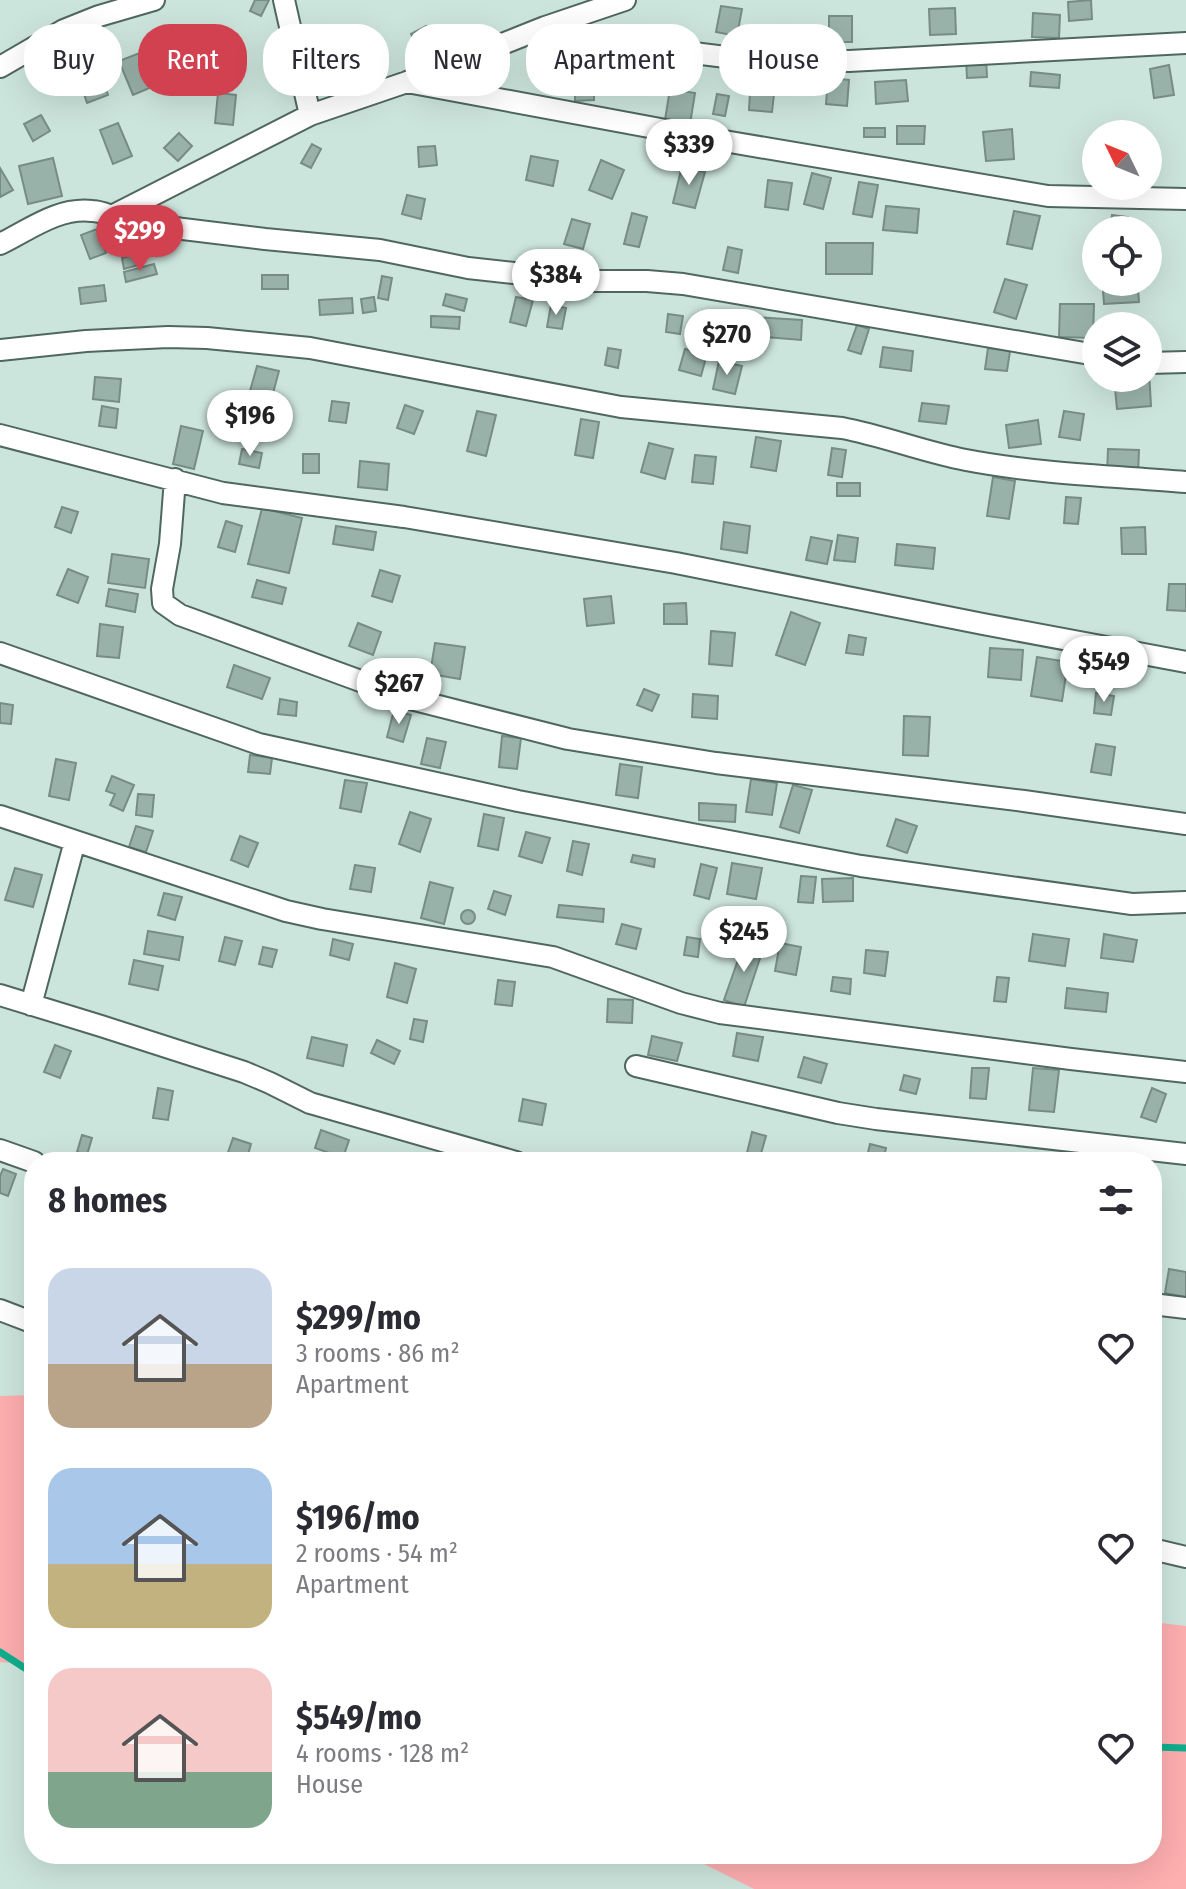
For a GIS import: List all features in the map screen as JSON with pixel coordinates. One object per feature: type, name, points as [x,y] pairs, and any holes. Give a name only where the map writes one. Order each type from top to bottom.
[{"type":"street","points":[[0,67],[64,30],[154,0]]},
{"type":"street","points":[[284,0],[310,115]]},
{"type":"street","points":[[554,24],[625,0]]},
{"type":"street","points":[[703,54],[742,59],[849,61],[1186,43]]},
{"type":"street","points":[[112,216],[310,115],[405,83]]},
{"type":"street","points":[[482,96],[1048,196],[1186,199]]},
{"type":"street","points":[[0,244],[44,220],[68,212],[92,210],[183,229],[380,250],[468,268],[587,281],[683,284],[1082,353]]},
{"type":"street","points":[[0,350],[59,343],[168,337],[310,348],[594,403],[842,428],[967,460],[1045,471],[1186,482]]},
{"type":"street","points":[[1162,363],[1186,362]]},
{"type":"street","points":[[0,435],[223,493],[404,517],[676,563],[1186,662]]},
{"type":"street","points":[[175,479],[163,603],[180,615],[407,698],[568,739],[716,763],[1186,824]]},
{"type":"street","points":[[0,653],[259,744],[518,801],[861,866],[1132,904],[1186,902]]},
{"type":"street","points":[[0,816],[286,911],[553,957],[681,1003],[720,1013],[1186,1072]]},
{"type":"street","points":[[31,1005],[75,841]]},
{"type":"street","points":[[0,995],[244,1072],[310,1103],[481,1152]]},
{"type":"street","points":[[636,1066],[838,1113],[1186,1154]]},
{"type":"street","points":[[0,1150],[24,1158]]},
{"type":"street","points":[[1162,1305],[1186,1308]]},
{"type":"street","points":[[0,1310],[24,1319]]},
{"type":"street","points":[[1162,1551],[1186,1557]]},
{"type":"shaded area","points":[[24,1395],[24,1664],[0,1662],[0,1396]]},
{"type":"shaded area","points":[[1162,1623],[1186,1626],[1186,1889],[754,1889],[704,1864],[1162,1864]]},
{"type":"building","points":[[255,0],[269,0],[261,16],[250,11]]},
{"type":"building","points":[[1091,0],[1092,19],[1069,21],[1068,2]]},
{"type":"building","points":[[721,6],[742,9],[739,24],[719,24],[719,33],[716,32]]},
{"type":"building","points":[[955,8],[956,34],[930,35],[929,9]]},
{"type":"building","points":[[1033,13],[1060,15],[1059,38],[1032,37]]},
{"type":"building","points":[[829,16],[852,16],[852,42],[847,42],[847,24],[829,24]]},
{"type":"building","points":[[138,54],[138,93],[133,95],[122,68],[122,60]]},
{"type":"building","points":[[986,58],[987,77],[967,78],[966,59]]},
{"type":"building","points":[[1169,65],[1174,95],[1154,98],[1150,69]]},
{"type":"building","points":[[1031,72],[1060,75],[1059,88],[1030,86]]},
{"type":"building","points":[[849,80],[847,106],[826,104],[827,96],[847,96]]},
{"type":"building","points":[[906,80],[908,101],[876,104],[875,82]]},
{"type":"building","points":[[717,94],[729,96],[725,116],[713,114]]},
{"type":"building","points":[[85,96],[105,96],[87,103]]},
{"type":"building","points":[[218,96],[236,96],[233,125],[215,123]]},
{"type":"building","points":[[575,96],[594,96],[594,100],[575,101]]},
{"type":"building","points":[[669,96],[695,96],[690,124],[665,120]]},
{"type":"building","points":[[750,96],[774,96],[772,112],[749,110]]},
{"type":"building","points":[[41,115],[50,131],[33,141],[24,124]]},
{"type":"building","points":[[118,123],[132,156],[113,164],[100,130]]},
{"type":"building","points":[[897,126],[925,126],[924,144],[897,144]]},
{"type":"building","points":[[864,128],[885,128],[885,137],[864,137]]},
{"type":"building","points":[[1012,129],[1014,159],[986,161],[983,132]]},
{"type":"building","points":[[179,133],[192,146],[178,161],[164,148]]},
{"type":"building","points":[[312,144],[321,149],[311,168],[301,163]]},
{"type":"building","points":[[435,146],[437,165],[419,167],[418,147]]},
{"type":"building","points":[[531,156],[558,161],[553,186],[526,180]]},
{"type":"building","points":[[53,158],[62,196],[28,204],[19,166]]},
{"type":"building","points":[[601,160],[624,170],[612,199],[589,190]]},
{"type":"building","points":[[682,166],[705,172],[695,208],[673,203]]},
{"type":"building","points":[[0,168],[13,190],[0,197]]},
{"type":"building","points":[[812,173],[831,178],[823,209],[804,204]]},
{"type":"building","points":[[768,180],[792,183],[788,210],[765,207]]},
{"type":"building","points":[[859,182],[878,185],[872,217],[853,214]]},
{"type":"building","points":[[407,195],[425,199],[421,219],[402,214]]},
{"type":"building","points":[[886,206],[919,209],[917,233],[883,230]]},
{"type":"building","points":[[1014,211],[1040,216],[1032,249],[1007,244]]},
{"type":"building","points":[[632,213],[647,217],[639,247],[624,244]]},
{"type":"building","points":[[572,219],[590,224],[583,249],[564,244]]},
{"type":"building","points":[[97,229],[106,253],[90,259],[81,235]]},
{"type":"building","points":[[826,243],[873,243],[872,274],[826,274]]},
{"type":"building","points":[[728,247],[742,250],[738,273],[723,270]]},
{"type":"building","points":[[140,253],[142,264],[124,269],[122,258]]},
{"type":"building","points":[[154,264],[157,274],[126,282],[124,272]]},
{"type":"building","points":[[262,275],[288,275],[288,289],[262,289]]},
{"type":"building","points":[[382,276],[392,278],[388,300],[378,298]]},
{"type":"building","points":[[1005,279],[1027,285],[1016,319],[994,312]]},
{"type":"building","points":[[104,285],[106,301],[81,304],[79,288]]},
{"type":"building","points":[[446,294],[467,299],[464,311],[443,305]]},
{"type":"building","points":[[1103,296],[1139,296],[1139,302],[1104,304]]},
{"type":"building","points":[[374,297],[376,311],[363,313],[361,299]]},
{"type":"building","points":[[516,297],[533,300],[526,326],[510,322]]},
{"type":"building","points":[[352,298],[353,313],[320,315],[319,300]]},
{"type":"building","points":[[1060,304],[1094,304],[1094,312],[1082,312],[1082,338],[1059,337]]},
{"type":"building","points":[[551,305],[566,308],[562,329],[547,327]]},
{"type":"building","points":[[668,314],[683,316],[680,334],[666,332]]},
{"type":"building","points":[[431,316],[460,317],[459,329],[431,327]]},
{"type":"building","points":[[756,317],[802,320],[801,340],[754,336]]},
{"type":"building","points":[[857,325],[869,329],[861,354],[848,350]]},
{"type":"building","points":[[883,347],[913,351],[911,371],[880,367]]},
{"type":"building","points":[[608,348],[621,350],[618,368],[605,365]]},
{"type":"building","points":[[988,348],[1010,351],[1007,371],[985,369]]},
{"type":"building","points":[[685,349],[707,354],[701,376],[679,370]]},
{"type":"building","points":[[719,361],[742,366],[735,394],[713,389]]},
{"type":"building","points":[[257,366],[279,371],[264,426],[242,420]]},
{"type":"building","points":[[95,377],[121,379],[119,402],[93,399]]},
{"type":"building","points":[[1115,392],[1150,392],[1151,406],[1117,409]]},
{"type":"building","points":[[332,401],[349,403],[346,423],[329,421]]},
{"type":"building","points":[[922,403],[949,406],[946,424],[919,421]]},
{"type":"building","points":[[405,405],[423,411],[414,434],[397,428]]},
{"type":"building","points":[[102,406],[118,409],[116,428],[99,426]]},
{"type":"building","points":[[477,411],[496,415],[486,456],[467,451]]},
{"type":"building","points":[[1064,411],[1084,414],[1080,440],[1059,437]]},
{"type":"building","points":[[581,419],[599,422],[593,458],[575,455]]},
{"type":"building","points":[[1038,420],[1041,444],[1009,448],[1006,425]]},
{"type":"building","points":[[181,426],[203,431],[194,469],[173,464]]},
{"type":"building","points":[[756,437],[781,441],[776,471],[751,467]]},
{"type":"building","points":[[649,443],[673,449],[665,479],[641,472]]},
{"type":"building","points":[[832,448],[846,450],[842,477],[828,475]]},
{"type":"building","points":[[242,449],[262,453],[259,468],[239,464]]},
{"type":"building","points":[[1108,449],[1139,450],[1138,474],[1107,473]]},
{"type":"building","points":[[303,454],[319,454],[319,473],[303,473]]},
{"type":"building","points":[[695,455],[716,457],[713,484],[692,482]]},
{"type":"building","points":[[360,461],[389,464],[387,490],[358,487]]},
{"type":"building","points":[[993,477],[1015,481],[1009,519],[987,516]]},
{"type":"building","points":[[837,483],[860,483],[860,496],[837,496]]},
{"type":"building","points":[[1066,497],[1081,498],[1078,524],[1064,523]]},
{"type":"building","points":[[62,507],[78,512],[71,533],[55,527]]},
{"type":"building","points":[[262,508],[302,518],[289,573],[248,564]]},
{"type":"building","points":[[226,521],[242,526],[235,552],[218,547]]},
{"type":"building","points":[[724,522],[750,526],[747,553],[721,549]]},
{"type":"building","points":[[336,526],[376,532],[373,550],[333,544]]},
{"type":"building","points":[[1145,527],[1146,554],[1122,554],[1121,528]]},
{"type":"building","points":[[838,535],[858,538],[855,562],[834,560]]},
{"type":"building","points":[[811,537],[832,541],[827,564],[806,560]]},
{"type":"building","points":[[897,544],[935,548],[933,569],[895,565]]},
{"type":"building","points":[[112,554],[149,559],[145,588],[108,583]]},
{"type":"building","points":[[68,569],[88,577],[78,603],[57,595]]},
{"type":"building","points":[[380,570],[400,576],[392,602],[372,596]]},
{"type":"building","points":[[257,580],[286,588],[282,604],[252,597]]},
{"type":"building","points":[[1169,584],[1186,584],[1186,611],[1167,610]]},
{"type":"building","points":[[109,589],[138,594],[135,612],[106,606]]},
{"type":"building","points":[[611,596],[614,623],[587,626],[584,599]]},
{"type":"building","points":[[686,603],[687,624],[664,624],[664,604]]},
{"type":"building","points":[[791,612],[820,623],[805,665],[776,655]]},
{"type":"building","points":[[358,623],[381,632],[373,655],[349,646]]},
{"type":"building","points":[[100,624],[123,627],[119,658],[97,656]]},
{"type":"building","points":[[711,631],[735,633],[732,666],[709,664]]},
{"type":"building","points":[[849,635],[866,638],[863,655],[846,653]]},
{"type":"building","points":[[435,643],[465,647],[460,679],[430,674]]},
{"type":"building","points":[[990,648],[1023,650],[1021,680],[988,677]]},
{"type":"building","points":[[1037,657],[1068,662],[1062,701],[1031,696]]},
{"type":"building","points":[[234,665],[270,678],[262,699],[227,687]]},
{"type":"building","points":[[644,689],[659,695],[652,711],[637,705]]},
{"type":"building","points":[[1096,693],[1114,696],[1111,715],[1094,713]]},
{"type":"building","points":[[693,694],[718,696],[717,719],[692,717]]},
{"type":"building","points":[[280,699],[297,702],[296,716],[278,714]]},
{"type":"building","points":[[0,703],[13,705],[11,724],[0,723]]},
{"type":"building","points":[[394,710],[411,715],[403,742],[387,737]]},
{"type":"building","points":[[904,716],[930,717],[928,756],[903,755]]},
{"type":"building","points":[[502,736],[521,738],[517,769],[499,767]]},
{"type":"building","points":[[427,738],[446,742],[440,768],[421,764]]},
{"type":"building","points":[[1096,744],[1115,747],[1111,775],[1091,772]]},
{"type":"building","points":[[250,755],[272,758],[270,774],[248,772]]},
{"type":"building","points":[[56,759],[76,763],[69,800],[49,796]]},
{"type":"building","points":[[620,764],[642,767],[638,798],[616,795]]},
{"type":"building","points":[[112,776],[134,785],[123,811],[110,805],[115,794],[106,791]]},
{"type":"building","points":[[751,779],[777,783],[772,815],[746,812]]},
{"type":"building","points":[[345,780],[367,783],[361,812],[340,808]]},
{"type":"building","points":[[793,785],[812,790],[799,833],[780,827]]},
{"type":"building","points":[[138,794],[154,795],[152,817],[136,815]]},
{"type":"building","points":[[699,803],[736,805],[735,822],[699,820]]},
{"type":"building","points":[[410,812],[431,819],[420,852],[399,844]]},
{"type":"building","points":[[484,814],[504,818],[498,850],[478,846]]},
{"type":"building","points":[[896,819],[917,826],[907,853],[887,846]]},
{"type":"building","points":[[136,826],[153,831],[146,852],[129,847]]},
{"type":"building","points":[[526,832],[550,838],[542,863],[519,856]]},
{"type":"building","points":[[240,836],[258,843],[248,867],[231,860]]},
{"type":"building","points":[[573,841],[589,844],[582,875],[567,871]]},
{"type":"building","points":[[633,855],[655,859],[654,867],[631,862]]},
{"type":"building","points":[[732,863],[762,868],[756,899],[727,894]]},
{"type":"building","points":[[701,864],[717,868],[709,899],[694,895]]},
{"type":"building","points":[[355,865],[375,868],[371,892],[350,889]]},
{"type":"building","points":[[15,868],[42,875],[33,907],[5,900]]},
{"type":"building","points":[[801,876],[816,877],[813,903],[798,902]]},
{"type":"building","points":[[853,878],[853,901],[823,902],[822,879]]},
{"type":"building","points":[[430,882],[453,888],[444,924],[421,918]]},
{"type":"building","points":[[494,891],[511,896],[505,915],[488,909]]},
{"type":"building","points":[[164,893],[182,897],[175,920],[158,915]]},
{"type":"building","points":[[559,905],[604,909],[603,922],[557,917]]},
{"type":"building","points":[[468,910],[475,917],[468,924],[461,917]]},
{"type":"building","points":[[622,924],[641,929],[636,949],[616,944]]},
{"type":"building","points":[[148,931],[183,937],[179,960],[144,954]]},
{"type":"building","points":[[1033,934],[1069,939],[1065,966],[1029,961]]},
{"type":"building","points":[[1104,934],[1137,940],[1133,962],[1101,958]]},
{"type":"building","points":[[225,937],[242,941],[235,965],[219,961]]},
{"type":"building","points":[[687,937],[700,939],[698,957],[684,955]]},
{"type":"building","points":[[333,939],[353,944],[349,960],[330,955]]},
{"type":"building","points":[[745,940],[764,946],[744,1007],[724,1000]]},
{"type":"building","points":[[780,943],[801,947],[796,975],[775,971]]},
{"type":"building","points":[[263,947],[277,950],[272,967],[259,964]]},
{"type":"building","points":[[866,950],[888,952],[885,976],[864,973]]},
{"type":"building","points":[[134,960],[163,966],[158,990],[129,984]]},
{"type":"building","points":[[395,963],[416,969],[407,1003],[387,997]]},
{"type":"building","points":[[833,977],[851,979],[850,994],[831,991]]},
{"type":"building","points":[[997,977],[1009,978],[1006,1002],[994,1001]]},
{"type":"building","points":[[498,980],[515,982],[512,1006],[495,1004]]},
{"type":"building","points":[[1067,988],[1108,993],[1106,1012],[1065,1008]]},
{"type":"building","points":[[608,999],[633,1000],[632,1023],[607,1022]]},
{"type":"building","points":[[414,1019],[427,1021],[423,1042],[410,1039]]},
{"type":"building","points":[[737,1033],[763,1037],[758,1061],[733,1056]]},
{"type":"building","points":[[652,1036],[682,1043],[677,1061],[648,1055]]},
{"type":"building","points":[[312,1037],[347,1045],[343,1066],[307,1058]]},
{"type":"building","points":[[377,1040],[400,1051],[394,1064],[371,1053]]},
{"type":"building","points":[[55,1045],[71,1051],[60,1078],[44,1072]]},
{"type":"building","points":[[804,1057],[827,1064],[821,1083],[798,1077]]},
{"type":"building","points":[[972,1068],[989,1068],[986,1099],[970,1098]]},
{"type":"building","points":[[1033,1068],[1059,1070],[1054,1112],[1029,1110]]},
{"type":"building","points":[[904,1075],[920,1079],[916,1094],[900,1090]]},
{"type":"building","points":[[158,1088],[173,1091],[168,1120],[153,1118]]},
{"type":"building","points":[[1152,1088],[1166,1094],[1156,1122],[1141,1117]]},
{"type":"building","points":[[523,1099],[546,1104],[542,1125],[519,1121]]},
{"type":"building","points":[[321,1130],[349,1140],[345,1152],[326,1152],[315,1148]]},
{"type":"building","points":[[752,1132],[766,1136],[761,1152],[747,1152]]},
{"type":"building","points":[[82,1135],[92,1138],[88,1152],[77,1152]]},
{"type":"building","points":[[233,1138],[251,1144],[249,1152],[228,1152]]},
{"type":"building","points":[[870,1144],[886,1148],[885,1152],[868,1152]]},
{"type":"building","points":[[3,1169],[16,1174],[8,1196],[0,1193]]},
{"type":"building","points":[[1169,1269],[1186,1272],[1186,1297],[1165,1293]]},
{"type":"waterway","points":[[0,1652],[24,1668]]},
{"type":"waterway","points":[[1162,1747],[1186,1748]]}]
